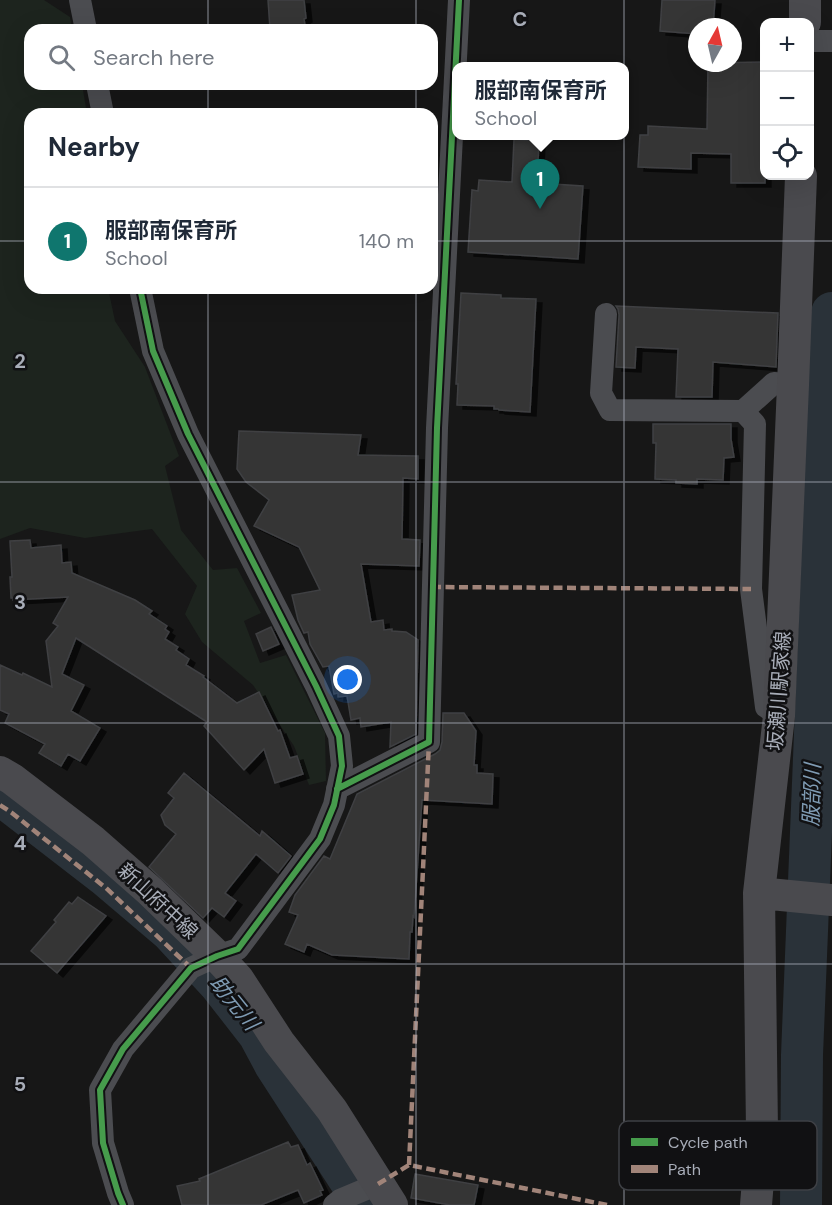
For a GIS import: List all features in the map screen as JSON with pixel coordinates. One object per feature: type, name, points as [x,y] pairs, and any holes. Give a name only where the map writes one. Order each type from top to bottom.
[{"type":"main road","points":[[805,0],[817,36]]},
{"type":"main road","name":"坂瀬川駅家線","points":[[763,1121],[775,895],[779,716],[801,180]]},
{"type":"main road","name":"新山府中線","points":[[0,772],[93,841],[150,891],[204,962],[238,979],[279,1042],[332,1110],[385,1195]]},
{"type":"main road","points":[[775,895],[832,900]]},
{"type":"main road","name":"坂瀬川駅家線","points":[[756,1205],[757,1190]]},
{"type":"street","points":[[80,0],[85,24]]},
{"type":"street","points":[[456,62],[459,0]]},
{"type":"street","points":[[98,90],[103,108]]},
{"type":"street","points":[[337,789],[429,742],[437,428],[452,136]]},
{"type":"street","points":[[123,1205],[103,1143],[100,1090],[123,1049],[204,962],[238,949],[320,839],[334,805],[342,766],[339,736],[189,434],[153,351],[141,294]]},
{"type":"street","points":[[606,314],[601,393],[610,410],[743,411],[774,383],[794,384]]},
{"type":"street","points":[[743,411],[755,424],[751,589],[766,707],[779,716]]},
{"type":"street","points":[[337,1203],[385,1195]]},
{"type":"shaded area","points":[[0,0],[44,0],[70,17],[71,24],[24,24],[24,90],[83,90],[86,108],[24,108],[24,294],[109,294],[115,321],[145,367],[179,456],[165,466],[181,530],[213,570],[237,568],[261,613],[244,621],[260,663],[286,655],[325,733],[326,781],[309,785],[294,746],[253,685],[202,642],[185,614],[197,586],[152,529],[85,538],[30,528],[0,539]]},
{"type":"building","points":[[268,0],[304,0],[305,24],[270,24]]},
{"type":"building","points":[[662,0],[715,0],[714,18],[688,18],[688,33],[660,31]]},
{"type":"building","points":[[742,62],[760,62],[760,180],[765,180],[765,183],[731,183],[731,154],[691,153],[691,169],[638,167],[640,135],[648,135],[648,126],[707,129],[708,72],[742,72]]},
{"type":"building","points":[[514,140],[526,140],[539,141],[537,183],[583,186],[578,259],[468,252],[472,190],[478,191],[479,180],[512,182]]},
{"type":"building","points":[[461,293],[536,299],[530,412],[499,410],[494,409],[494,406],[457,405]]},
{"type":"building","points":[[616,306],[778,313],[776,367],[713,362],[712,397],[676,397],[678,349],[636,347],[635,368],[616,367],[619,315]]},
{"type":"building","points":[[653,424],[731,424],[734,457],[724,458],[723,480],[697,479],[697,484],[655,479],[656,443],[653,443]]},
{"type":"building","points":[[239,431],[361,435],[358,455],[418,456],[418,479],[403,478],[402,539],[420,540],[419,566],[361,564],[371,622],[383,620],[384,630],[406,632],[418,640],[416,734],[390,747],[391,722],[361,727],[360,718],[351,720],[347,696],[338,697],[338,693],[334,694],[329,666],[323,667],[310,644],[308,632],[304,633],[298,620],[292,595],[320,590],[299,547],[254,526],[269,500],[246,482],[237,469]]},
{"type":"building","points":[[30,540],[31,548],[61,545],[62,563],[71,562],[72,573],[135,600],[152,611],[149,614],[167,626],[165,629],[169,632],[165,639],[178,647],[176,650],[189,659],[186,665],[204,676],[237,703],[259,692],[278,731],[280,730],[290,758],[297,756],[303,774],[275,783],[264,749],[244,770],[204,726],[207,722],[76,638],[62,674],[84,685],[71,711],[100,728],[80,761],[68,754],[61,766],[39,753],[45,744],[5,723],[9,714],[0,710],[0,665],[52,687],[46,641],[58,626],[53,623],[68,597],[13,600],[11,598],[10,541]]},
{"type":"building","points":[[271,627],[279,644],[263,651],[256,634]]},
{"type":"building","points":[[443,713],[464,713],[476,731],[474,765],[477,765],[477,773],[493,774],[492,804],[422,800],[409,959],[332,955],[307,944],[304,952],[285,944],[298,915],[289,912],[295,895],[324,856],[330,859],[357,794],[440,750]]},
{"type":"building","points":[[184,773],[260,836],[262,831],[291,856],[278,873],[256,854],[225,893],[236,901],[224,917],[212,908],[203,918],[149,867],[176,834],[165,825],[161,815],[174,798],[168,793]]},
{"type":"building","points":[[78,897],[106,916],[57,973],[31,951],[56,922],[54,920],[69,902],[72,904]]},
{"type":"building","points":[[288,1142],[291,1147],[298,1145],[307,1165],[310,1163],[323,1190],[320,1191],[322,1195],[304,1203],[298,1190],[261,1205],[182,1205],[177,1186],[200,1181],[199,1179]]},
{"type":"building","points":[[415,1174],[478,1185],[474,1205],[450,1205],[411,1198]]},
{"type":"waterway","name":"服部川","points":[[802,1121],[802,1055],[832,313]]},
{"type":"waterway","name":"助元川","points":[[0,794],[105,875],[171,931],[220,984],[259,1034],[275,1064],[366,1205]]},
{"type":"waterway","name":"服部川","points":[[801,1190],[801,1205]]},
{"type":"marked path","points":[[432,587],[751,589]]},
{"type":"marked path","points":[[409,1165],[429,742]]},
{"type":"marked path","points":[[0,805],[106,888],[191,968]]},
{"type":"marked path","points":[[378,1184],[409,1165],[607,1205]]},
{"type":"cycle path","points":[[456,62],[459,0]]},
{"type":"cycle path","points":[[337,789],[429,742],[437,428],[452,136]]},
{"type":"cycle path","points":[[123,1205],[103,1143],[100,1090],[123,1049],[191,968],[238,949],[320,839],[334,805],[342,766],[339,736],[316,686],[188,434],[153,351],[141,294]]},
{"type":"place","name":"服部南保育所","points":[[540,209]]}]
